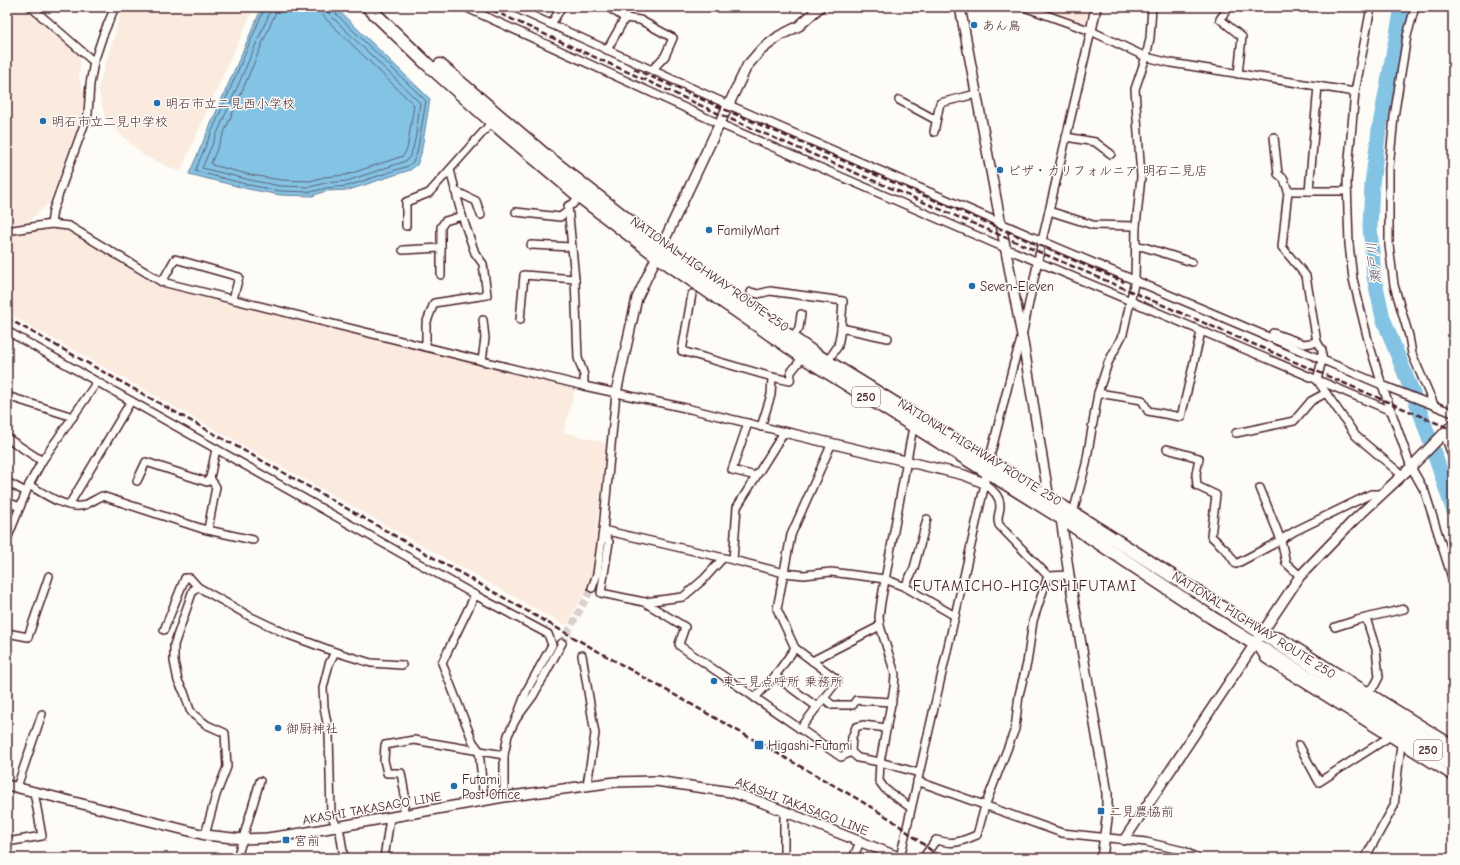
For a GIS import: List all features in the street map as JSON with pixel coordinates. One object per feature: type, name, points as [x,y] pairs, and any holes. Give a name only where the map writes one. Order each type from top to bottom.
[{"type":"highway","name":"NATIONAL HIGHWAY ROUTE 250","points":[[368,7],[427,64],[579,196],[659,251],[792,338],[986,473],[1049,499],[1073,513],[1403,735],[1453,766]]},
{"type":"highway","name":"NATIONAL HIGHWAY ROUTE 250","points":[[380,7],[436,61],[659,251],[803,357],[986,473],[1061,518],[1211,617],[1259,639]]},
{"type":"highway","name":"NATIONAL HIGHWAY ROUTE 250","points":[[1403,735],[1453,755]]},
{"type":"street","points":[[31,7],[94,62]]},
{"type":"street","points":[[51,224],[53,210],[88,114],[90,84],[94,62],[103,34],[115,7]]},
{"type":"street","points":[[465,7],[720,124],[1201,332],[1391,411]]},
{"type":"street","points":[[513,7],[729,105],[1042,241],[1322,360],[1453,413]]},
{"type":"street","points":[[550,24],[562,7]]},
{"type":"street","points":[[608,7],[624,18],[640,20],[673,38],[665,56],[652,70]]},
{"type":"street","points":[[606,50],[624,18],[626,7]]},
{"type":"street","points":[[592,588],[597,574],[603,530],[616,393],[637,298],[748,66],[760,50],[779,36],[799,26],[820,7]]},
{"type":"street","points":[[960,7],[1022,336],[1049,499],[1061,518],[1069,575],[1105,776],[1107,807],[1102,858]]},
{"type":"street","points":[[1024,7],[1091,31],[1146,57],[1170,63],[1355,92]]},
{"type":"street","points":[[900,858],[984,488],[986,473],[1022,336],[1042,241],[1096,7]]},
{"type":"street","points":[[1073,513],[1086,464],[1098,393],[1108,363],[1122,334],[1135,280],[1136,226],[1141,177],[1136,89],[1150,38],[1152,7]]},
{"type":"street","points":[[1229,7],[1220,19],[1242,37],[1238,74]]},
{"type":"street","points":[[1371,7],[1355,92],[1347,191],[1349,244],[1353,279],[1368,340],[1382,385],[1411,467],[1425,492],[1453,581]]},
{"type":"street","points":[[1415,7],[1407,36],[1394,117],[1389,168],[1389,245],[1394,285],[1410,336],[1412,354],[1434,405]]},
{"type":"street","points":[[1309,191],[1318,86]]},
{"type":"street","points":[[934,132],[940,103],[976,94]]},
{"type":"street","points":[[899,100],[936,120]]},
{"type":"street","points":[[406,226],[406,202],[430,193],[492,122]]},
{"type":"street","points":[[1066,137],[1095,142],[1111,154]]},
{"type":"street","points":[[1274,137],[1278,174],[1284,179],[1288,191],[1282,247],[1306,276],[1317,342],[1322,350],[1322,360],[1317,380],[1356,436],[1402,475]]},
{"type":"street","points":[[426,347],[426,324],[434,303],[487,295],[483,264],[475,253],[462,216],[450,170]]},
{"type":"street","points":[[455,191],[476,201],[481,215]]},
{"type":"street","points":[[1288,191],[1347,191]]},
{"type":"street","points":[[579,196],[573,204],[568,206],[568,211],[575,279],[578,358],[584,375],[584,386]]},
{"type":"street","points":[[516,212],[560,217],[568,211]]},
{"type":"street","points":[[1049,212],[1093,225],[1136,226]]},
{"type":"street","points":[[441,275],[441,227],[445,221],[462,216]]},
{"type":"street","points":[[7,231],[51,224],[69,226],[162,282],[584,386],[907,460],[964,475],[986,473]]},
{"type":"street","points":[[531,245],[572,247]]},
{"type":"street","points":[[1136,246],[1144,247],[1192,262]]},
{"type":"street","points":[[404,250],[441,248]]},
{"type":"street","points":[[162,282],[175,259],[239,277],[233,299]]},
{"type":"street","points":[[520,320],[524,272],[575,279]]},
{"type":"street","points":[[751,292],[758,294],[770,291],[843,300],[838,346],[827,362]]},
{"type":"street","points":[[692,294],[682,351],[790,381],[791,372],[803,357]]},
{"type":"street","points":[[792,338],[798,328],[801,314]]},
{"type":"street","points":[[482,361],[485,338],[484,320]]},
{"type":"street","points":[[841,328],[888,338]]},
{"type":"street","points":[[7,331],[475,595],[548,634],[552,645],[526,690],[516,719],[508,735],[504,754],[504,797]]},
{"type":"street","points":[[1098,393],[1142,400],[1148,411],[1181,417],[1201,332]]},
{"type":"street","points":[[1273,333],[1304,344],[1317,342]]},
{"type":"street","points":[[761,427],[771,395],[772,377]]},
{"type":"street","points":[[7,539],[27,488],[42,461],[97,382]]},
{"type":"street","points":[[1236,433],[1294,420],[1311,401],[1326,393]]},
{"type":"street","points":[[7,396],[72,417]]},
{"type":"street","points":[[69,505],[131,401]]},
{"type":"street","points":[[748,423],[732,470],[756,476]]},
{"type":"street","points":[[1124,840],[1300,576],[1380,494],[1411,467],[1453,424]]},
{"type":"street","points":[[911,808],[885,790],[879,781],[880,762],[892,702],[895,674],[880,626],[881,602],[913,427]]},
{"type":"street","points":[[733,560],[737,507],[784,432]]},
{"type":"street","points":[[1444,433],[1453,438]]},
{"type":"street","points":[[1444,433],[1453,458]]},
{"type":"street","points":[[7,438],[42,461]]},
{"type":"street","points":[[800,729],[838,680],[795,648],[777,609],[791,534],[832,443]]},
{"type":"street","points":[[137,481],[146,462],[207,482],[210,478],[216,449]]},
{"type":"street","points":[[1167,449],[1199,458],[1196,474],[1197,486],[1216,495],[1211,536],[1227,551],[1236,564],[1295,531],[1371,494],[1380,494]]},
{"type":"street","points":[[986,473],[996,493],[1000,506],[997,518],[998,525],[1048,576],[1069,575]]},
{"type":"street","points":[[208,529],[216,486],[210,478]]},
{"type":"street","points":[[7,482],[27,488],[72,506],[84,505],[102,496],[208,529],[253,540]]},
{"type":"street","points":[[1260,488],[1281,540],[1286,564],[1300,576]]},
{"type":"street","points":[[7,502],[20,507]]},
{"type":"street","points":[[905,587],[914,568],[927,519]]},
{"type":"street","points":[[603,530],[784,573],[804,575],[831,572],[885,579],[905,587],[955,616]]},
{"type":"street","points":[[603,530],[609,542],[601,593],[644,602],[684,597],[704,579],[723,558]]},
{"type":"street","points":[[7,631],[12,634],[28,637],[49,576]]},
{"type":"street","points":[[923,858],[936,840],[949,844],[959,842],[976,835],[985,806],[1015,729],[1019,695],[1027,664],[1033,621],[1048,576]]},
{"type":"street","points":[[164,630],[185,578],[190,578],[198,587],[257,620],[290,635],[335,652],[371,663],[402,665]]},
{"type":"street","points":[[198,587],[194,590],[174,645],[174,661],[178,681],[194,716],[207,725],[225,734],[227,767],[216,794],[206,834]]},
{"type":"street","points":[[475,595],[442,662],[473,742],[479,750],[484,801]]},
{"type":"street","points":[[644,602],[685,627],[679,644],[680,646],[841,757],[851,752]]},
{"type":"street","points":[[1335,627],[1366,618],[1404,610]]},
{"type":"street","points":[[1366,618],[1376,649],[1379,677],[1375,685],[1368,691]]},
{"type":"street","points":[[812,660],[880,626]]},
{"type":"street","points":[[1259,639],[1281,637],[1453,744]]},
{"type":"street","points":[[1259,639],[1265,659],[1389,737]]},
{"type":"street","points":[[516,719],[534,696],[562,643]]},
{"type":"street","points":[[755,698],[775,676],[795,648]]},
{"type":"street","points":[[335,652],[329,664],[323,688],[329,734],[331,815],[340,832],[344,858]]},
{"type":"street","points":[[582,655],[595,734],[587,785]]},
{"type":"street","points":[[775,676],[817,707]]},
{"type":"street","points":[[824,698],[832,705],[853,705],[856,700],[892,702]]},
{"type":"street","points":[[17,787],[42,714]]},
{"type":"street","points":[[851,752],[852,737],[856,727],[863,725],[887,728]]},
{"type":"street","points":[[1365,858],[1394,806],[1403,735]]},
{"type":"street","points":[[1299,745],[1319,782],[1389,737],[1403,735],[1453,777]]},
{"type":"street","points":[[403,816],[405,795],[401,773],[387,773],[384,760],[385,745],[414,740],[504,754]]},
{"type":"street","points":[[851,752],[858,758],[880,762],[985,806],[1062,833],[1146,842],[1184,851],[1197,858]]},
{"type":"street","points":[[237,858],[260,781]]},
{"type":"street","name":"AKASHI TAKASAGO LINE","points":[[7,785],[206,834],[242,839],[267,838],[403,816],[504,797],[587,785],[615,782],[656,781],[730,792],[761,802],[900,858]]},
{"type":"street","points":[[7,842],[42,836],[34,792]]},
{"type":"street","points":[[784,812],[784,858]]},
{"type":"street","points":[[384,858],[390,818]]},
{"type":"street","points":[[853,858],[860,842]]},
{"type":"shaded area","name":"明石市立二見中学校","points":[[7,7],[26,8],[78,53],[81,60],[79,79],[84,92],[82,114],[49,203],[28,222],[7,226]]},
{"type":"shaded area","name":"明石市立二見西小学校","points":[[123,7],[254,7],[180,172],[144,156],[105,118],[98,88]]},
{"type":"shaded area","points":[[1061,7],[1089,7],[1086,22],[1081,23],[1060,14]]},
{"type":"shaded area","points":[[60,227],[161,285],[575,389],[564,432],[607,443],[600,494],[593,577],[566,626],[7,313],[7,236]]},
{"type":"water","points":[[262,7],[335,7],[430,99],[421,154],[417,165],[410,170],[349,190],[326,191],[312,196],[280,195],[248,189],[189,174]]},
{"type":"waterway","name":"瀬戸川","points":[[1402,7],[1379,130],[1372,184],[1370,226],[1374,277],[1383,318],[1422,417],[1453,509]]},
{"type":"tunnel","points":[[562,643],[592,588]]},
{"type":"railway","points":[[485,7],[735,121],[1453,430]]},
{"type":"railway","points":[[634,69],[1124,282]]},
{"type":"railway","points":[[7,318],[302,483],[856,798],[892,820],[941,858]]},
{"type":"place","name":"あん鳥","points":[[974,25]]},
{"type":"place","name":"明石市立二見西小学校","points":[[157,103]]},
{"type":"place","name":"明石市立二見中学校","points":[[43,121]]},
{"type":"place","name":"ピザ・カリフォルニア 明石二見店","points":[[1000,170]]},
{"type":"place","name":"FamilyMart","points":[[709,230]]},
{"type":"place","name":"Seven-Eleven","points":[[972,286]]},
{"type":"place","name":"東二見点呼所 乗務所","points":[[714,681]]},
{"type":"place","name":"御厨神社","points":[[278,728]]},
{"type":"place","name":"Higashi-Futami","points":[[759,745]]},
{"type":"place","name":"Futami Post Office","points":[[454,786]]},
{"type":"place","name":"二見農協前","points":[[1101,811]]},
{"type":"place","name":"宮前","points":[[286,840]]},
{"type":"district","name":"FUTAMICHO-HIGASHIFUTAMI","points":[[1025,586]]}]
